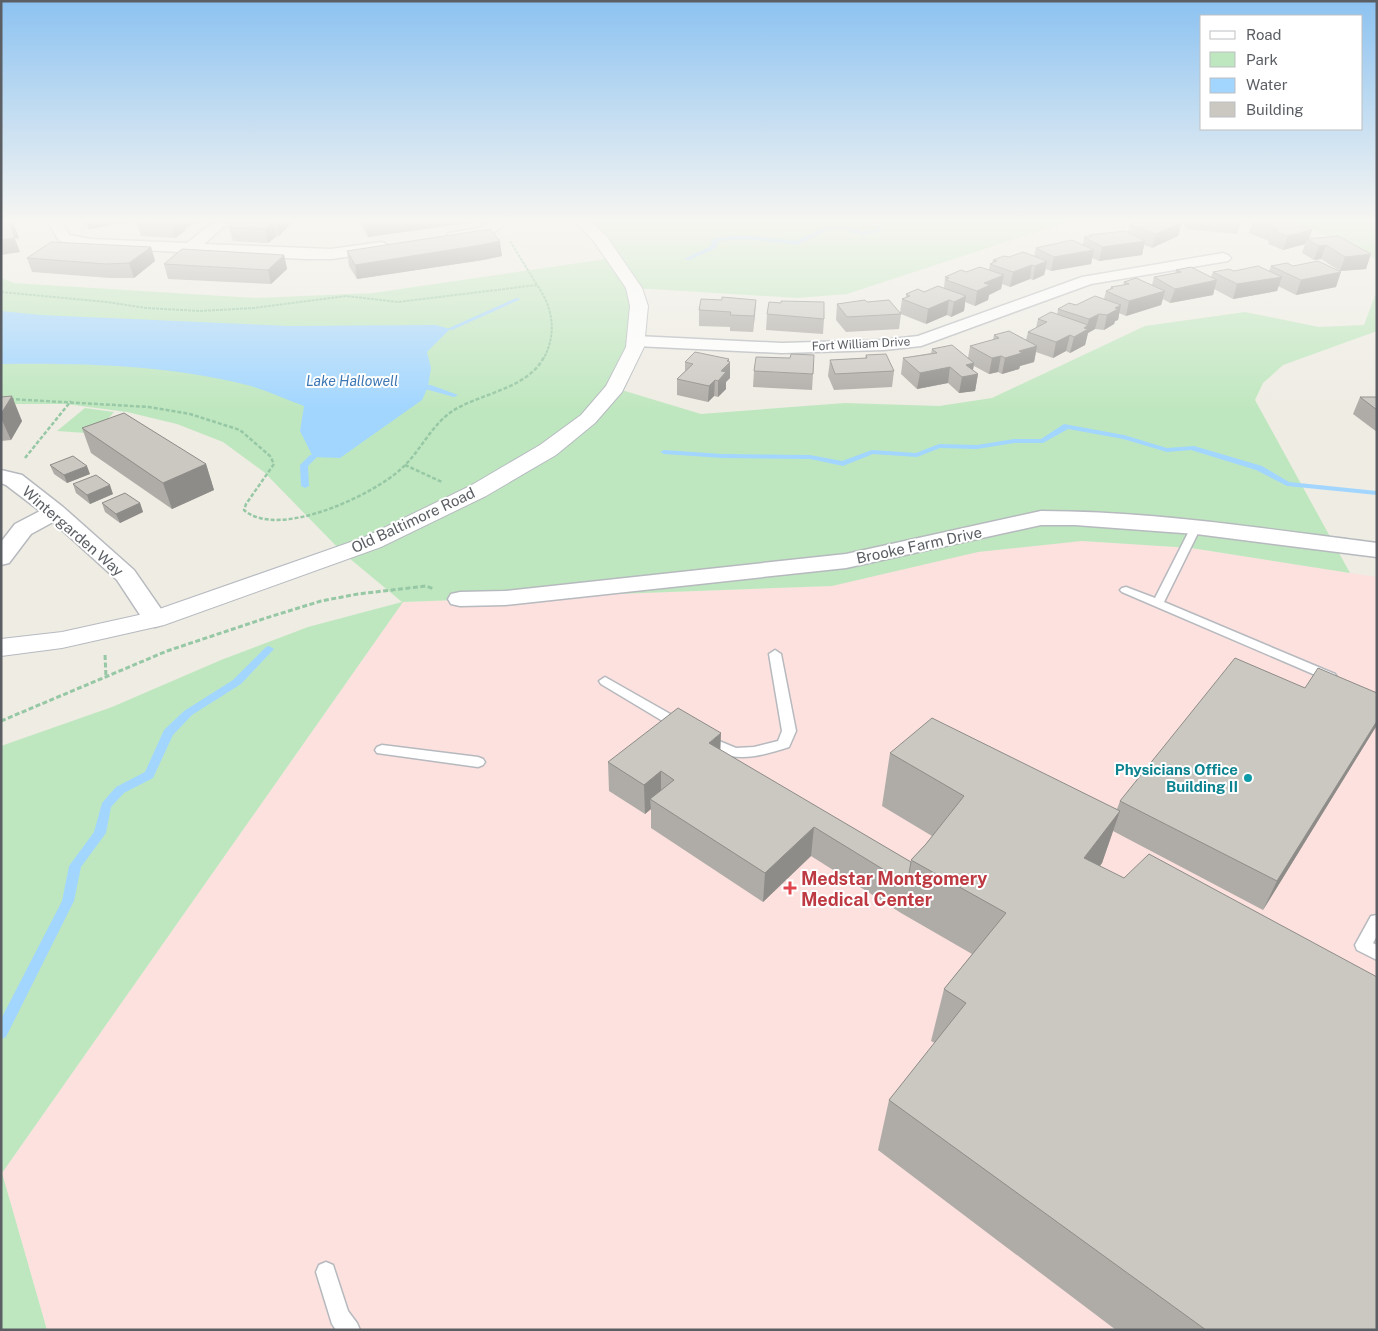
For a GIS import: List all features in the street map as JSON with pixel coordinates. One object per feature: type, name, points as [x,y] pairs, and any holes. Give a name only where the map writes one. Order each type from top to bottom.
[{"type":"street","name":"Old Baltimore Road","points":[[1,648],[62,640],[156,618],[375,541],[466,497],[548,450],[588,419],[615,388],[635,347],[636,341],[639,306],[631,284]]},
{"type":"street","name":"Fort William Drive","points":[[636,341],[782,348],[884,345],[921,341],[1077,284]]},
{"type":"street","name":"Wintergarden Way","points":[[3,477],[14,480],[56,512],[126,575],[156,618]]},
{"type":"street","points":[[1,558],[23,529],[56,512]]},
{"type":"street","name":"Brooke Farm Drive","points":[[460,599],[505,598],[846,561],[1041,518],[1075,518],[1196,527],[1377,550]]},
{"type":"lane","points":[[1158,603],[1196,527]]},
{"type":"lane","points":[[1126,590],[1340,681]]},
{"type":"lane","points":[[606,682],[717,747],[740,754],[763,751],[784,744],[789,731],[775,654]]},
{"type":"lane","points":[[382,750],[478,762]]},
{"type":"lane","points":[[1377,921],[1363,945],[1377,953]]},
{"type":"lane","points":[[326,1272],[339,1317],[350,1330]]},
{"type":"path","points":[[1,292],[90,300],[146,308],[200,311],[254,308],[346,296],[379,301],[414,300],[458,293],[537,285],[551,308],[550,346],[544,361],[537,369],[508,386],[450,413],[405,465],[376,488],[332,508],[295,518],[274,519],[260,517],[246,513],[244,510],[246,504],[274,464],[270,456],[240,430],[190,414],[149,407],[71,401],[2,399]]},
{"type":"path","points":[[3,477],[34,449],[51,424],[71,401]]},
{"type":"path","points":[[405,465],[434,476],[466,497]]},
{"type":"path","points":[[1,722],[167,651],[321,601],[358,594],[426,586],[460,599]]},
{"type":"shaded area","name":"Medstar Montgomery Medical Center","points":[[1082,541],[1191,548],[1377,577],[1377,1330],[47,1330],[2,1173],[403,602],[832,586],[976,545]]},
{"type":"green space","points":[[1,284],[32,284],[255,298],[373,293],[434,284],[877,284],[847,294],[797,298],[635,288],[639,306],[615,388],[701,414],[845,403],[939,406],[992,398],[1145,326],[1245,312],[1319,327],[1364,325],[1377,290],[1377,331],[1283,365],[1263,383],[1255,400],[1350,573],[1191,548],[1082,541],[978,552],[832,586],[403,602],[2,1173],[47,1330],[1,1330],[1,746],[112,707],[221,660],[308,627],[402,602],[343,553],[264,472],[223,442],[177,424],[127,412],[66,404],[1,404]]},
{"type":"green space","points":[[85,408],[114,412],[104,423],[101,434],[57,431]]},
{"type":"water","name":"Lake Hallowell","points":[[1,311],[41,315],[289,326],[436,325],[450,329],[427,352],[431,368],[428,387],[422,400],[340,458],[313,457],[300,431],[304,406],[254,387],[217,378],[155,369],[94,365],[1,364]]},
{"type":"building","points":[[958,284],[990,285],[977,291]]},
{"type":"building","points":[[1128,284],[1150,284],[1165,291],[1129,301],[1106,291],[1113,288],[1111,287]]},
{"type":"building","points":[[1166,284],[1198,284],[1175,289]]},
{"type":"building","points":[[938,286],[966,296],[954,302],[949,300],[928,309],[902,299],[910,296],[906,294],[918,289],[924,292]]},
{"type":"building","points":[[1095,296],[1121,305],[1115,308],[1118,309],[1107,315],[1099,314],[1089,319],[1058,309],[1069,303],[1076,305]]},
{"type":"building","points":[[722,297],[756,300],[754,316],[730,315],[731,312],[699,310],[701,299],[722,300]]},
{"type":"building","points":[[865,300],[867,302],[889,300],[901,314],[847,317],[837,304]]},
{"type":"building","points":[[781,301],[824,302],[824,319],[767,314],[769,302],[781,303]]},
{"type":"building","points":[[1051,312],[1088,325],[1084,328],[1088,329],[1074,337],[1070,335],[1056,342],[1028,332],[1047,322],[1038,319]]},
{"type":"building","points":[[1009,331],[1037,346],[1019,351],[1022,353],[1005,358],[1001,356],[992,358],[970,346],[999,338],[994,335]]},
{"type":"building","points":[[952,345],[974,363],[966,365],[978,374],[962,377],[950,367],[920,373],[903,358],[937,353],[932,349]]},
{"type":"building","points":[[695,352],[729,359],[727,361],[730,362],[721,371],[726,372],[718,381],[715,380],[709,386],[677,379],[693,364],[685,362]]},
{"type":"building","points":[[791,354],[814,355],[813,374],[754,371],[756,357],[790,358]]},
{"type":"building","points":[[886,354],[894,371],[835,374],[830,360],[867,358],[866,355]]},
{"type":"building","points":[[12,396],[1,414],[1,397]]},
{"type":"building","points":[[1360,397],[1377,397],[1377,410]]},
{"type":"building","points":[[124,413],[206,464],[163,483],[82,428]]},
{"type":"building","points":[[73,456],[87,466],[64,475],[50,465]]},
{"type":"building","points":[[96,475],[110,485],[87,495],[73,484]]},
{"type":"building","points":[[125,493],[140,503],[116,514],[102,503]]},
{"type":"building","name":"Physicians Office Building II","points":[[1235,658],[1305,688],[1318,668],[1377,693],[1377,721],[1277,881],[1120,801]]},
{"type":"building","points":[[678,708],[721,733],[709,743],[911,862],[907,884],[814,827],[765,873],[650,799],[674,780],[661,771],[644,785],[608,762]]},
{"type":"building","points":[[932,718],[1120,811],[1084,858],[1124,878],[1149,854],[1377,977],[1377,1330],[1206,1330],[889,1100],[966,1003],[944,989],[1006,913],[911,860],[964,796],[890,753]]},
{"type":"waterway","points":[[450,329],[518,299]]},
{"type":"waterway","points":[[428,387],[454,395]]},
{"type":"waterway","points":[[664,452],[722,456],[810,457],[843,464],[872,452],[917,455],[939,446],[977,447],[1014,441],[1043,441],[1067,426],[1124,437],[1167,450],[1191,448],[1259,468],[1287,484],[1377,493]]},
{"type":"waterway","points":[[305,486],[304,465],[313,457]]},
{"type":"waterway","points":[[1,1033],[68,901],[75,866],[100,833],[106,806],[120,790],[149,775],[168,733],[188,713],[237,682],[269,649]]},
{"type":"place","name":"Physicians Office Building II","points":[[1248,778]]},
{"type":"place","name":"Medstar Montgomery Medical Center","points":[[790,888]]}]
